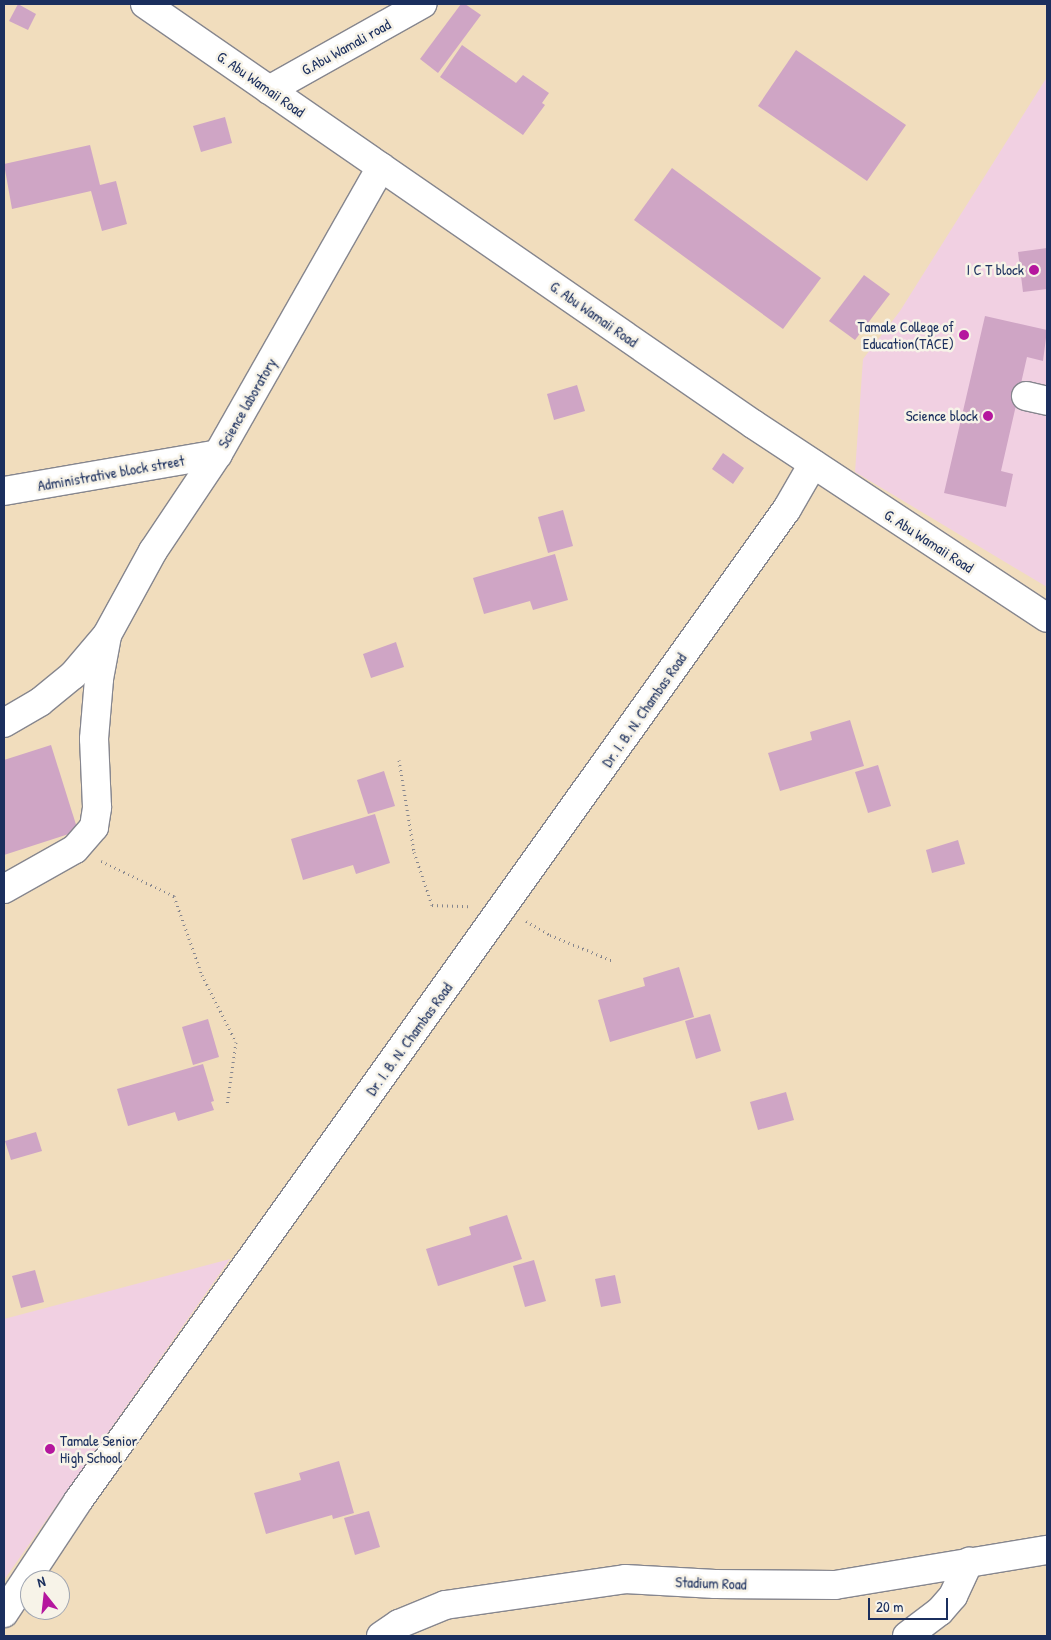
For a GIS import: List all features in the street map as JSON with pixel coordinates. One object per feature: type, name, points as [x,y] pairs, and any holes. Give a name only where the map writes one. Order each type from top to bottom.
[{"type":"street","name":"G. Abu Wamaii Road","points":[[145,4],[813,464],[1047,618]]},
{"type":"street","name":"G.Abu Wamali road","points":[[269,90],[422,4]]},
{"type":"street","name":"Science laboratory","points":[[107,635],[153,551],[218,454],[381,167]]},
{"type":"street","name":"Administrative block street","points":[[4,491],[218,454]]},
{"type":"street","name":"Dr. I. B. N. Chambas Road","points":[[4,1613],[78,1502],[787,509],[813,464]]},
{"type":"street","points":[[4,723],[40,702],[74,675],[107,635]]},
{"type":"street","points":[[4,889],[76,849],[94,827],[97,807],[94,739],[99,679],[107,635]]},
{"type":"street","name":"Stadium Road","points":[[381,1636],[398,1624],[446,1605],[625,1579],[715,1584],[835,1585],[1047,1550]]},
{"type":"street","points":[[907,1636],[940,1611],[953,1596],[969,1562]]},
{"type":"path","points":[[399,760],[414,852],[432,906],[504,907],[550,935],[613,961]]},
{"type":"path","points":[[76,849],[174,896],[202,975],[236,1042],[227,1105]]},
{"type":"shaded area","name":"Tamale College of Education(TACE)","points":[[1047,77],[1047,587],[855,472],[863,359],[900,311]]},
{"type":"shaded area","name":"Tamale Senior High School","points":[[230,1259],[4,1580],[4,1319]]},
{"type":"building","points":[[18,4],[36,14],[28,30],[9,21]]},
{"type":"building","points":[[461,4],[465,4],[481,15],[438,73],[420,59]]},
{"type":"building","points":[[462,45],[516,83],[523,75],[549,93],[542,103],[545,105],[523,135],[440,77]]},
{"type":"building","points":[[796,50],[906,125],[867,181],[758,106]]},
{"type":"building","points":[[225,117],[232,143],[201,152],[193,126]]},
{"type":"building","points":[[90,145],[100,185],[116,181],[127,224],[102,231],[91,191],[12,209],[4,164]]},
{"type":"building","points":[[672,168],[821,278],[783,329],[634,220]]},
{"type":"building","name":"I C T block","points":[[1047,248],[1047,289],[1023,292],[1018,252]]},
{"type":"building","points":[[864,275],[890,294],[855,340],[829,321]]},
{"type":"building","name":"Science block","points":[[985,316],[1047,330],[1043,361],[1027,357],[1001,471],[1013,474],[1006,507],[944,493]]},
{"type":"building","points":[[577,385],[585,411],[554,420],[547,394]]},
{"type":"building","points":[[723,453],[744,468],[733,484],[712,469]]},
{"type":"building","points":[[563,510],[573,546],[548,553],[538,517]]},
{"type":"building","points":[[555,554],[568,600],[533,610],[530,601],[484,614],[473,578]]},
{"type":"building","points":[[396,642],[404,667],[371,678],[363,654]]},
{"type":"building","points":[[850,720],[864,766],[780,791],[768,753],[812,740],[810,732]]},
{"type":"building","points":[[51,745],[78,831],[4,855],[4,760]]},
{"type":"building","points":[[878,765],[891,806],[868,813],[855,772]]},
{"type":"building","points":[[384,771],[395,806],[368,814],[357,780]]},
{"type":"building","points":[[375,814],[390,863],[356,874],[353,865],[303,880],[291,839]]},
{"type":"building","points":[[958,840],[965,864],[932,873],[926,850]]},
{"type":"building","points":[[679,967],[694,1017],[610,1042],[598,1000],[645,986],[643,978]]},
{"type":"building","points":[[710,1014],[721,1051],[696,1059],[685,1021]]},
{"type":"building","points":[[208,1019],[219,1057],[193,1065],[182,1027]]},
{"type":"building","points":[[203,1064],[214,1101],[211,1102],[214,1110],[178,1121],[175,1112],[128,1126],[117,1089]]},
{"type":"building","points":[[786,1092],[794,1120],[758,1130],[750,1102]]},
{"type":"building","points":[[36,1132],[42,1151],[11,1160],[5,1141]]},
{"type":"building","points":[[507,1215],[522,1259],[438,1286],[426,1249],[471,1235],[469,1227]]},
{"type":"building","points":[[534,1260],[546,1301],[525,1307],[513,1266]]},
{"type":"building","points":[[35,1270],[44,1302],[21,1308],[12,1276]]},
{"type":"building","points":[[615,1275],[621,1303],[601,1307],[595,1279]]},
{"type":"building","points":[[339,1461],[354,1513],[333,1519],[332,1515],[266,1534],[254,1493],[301,1480],[299,1473]]},
{"type":"building","points":[[369,1511],[380,1547],[355,1555],[344,1518]]},
{"type":"place","name":"I C T block","points":[[1034,270]]},
{"type":"place","name":"Tamale College of Education(TACE)","points":[[964,335]]},
{"type":"place","name":"Science block","points":[[988,416]]},
{"type":"place","name":"Tamale Senior High School","points":[[50,1449]]}]
